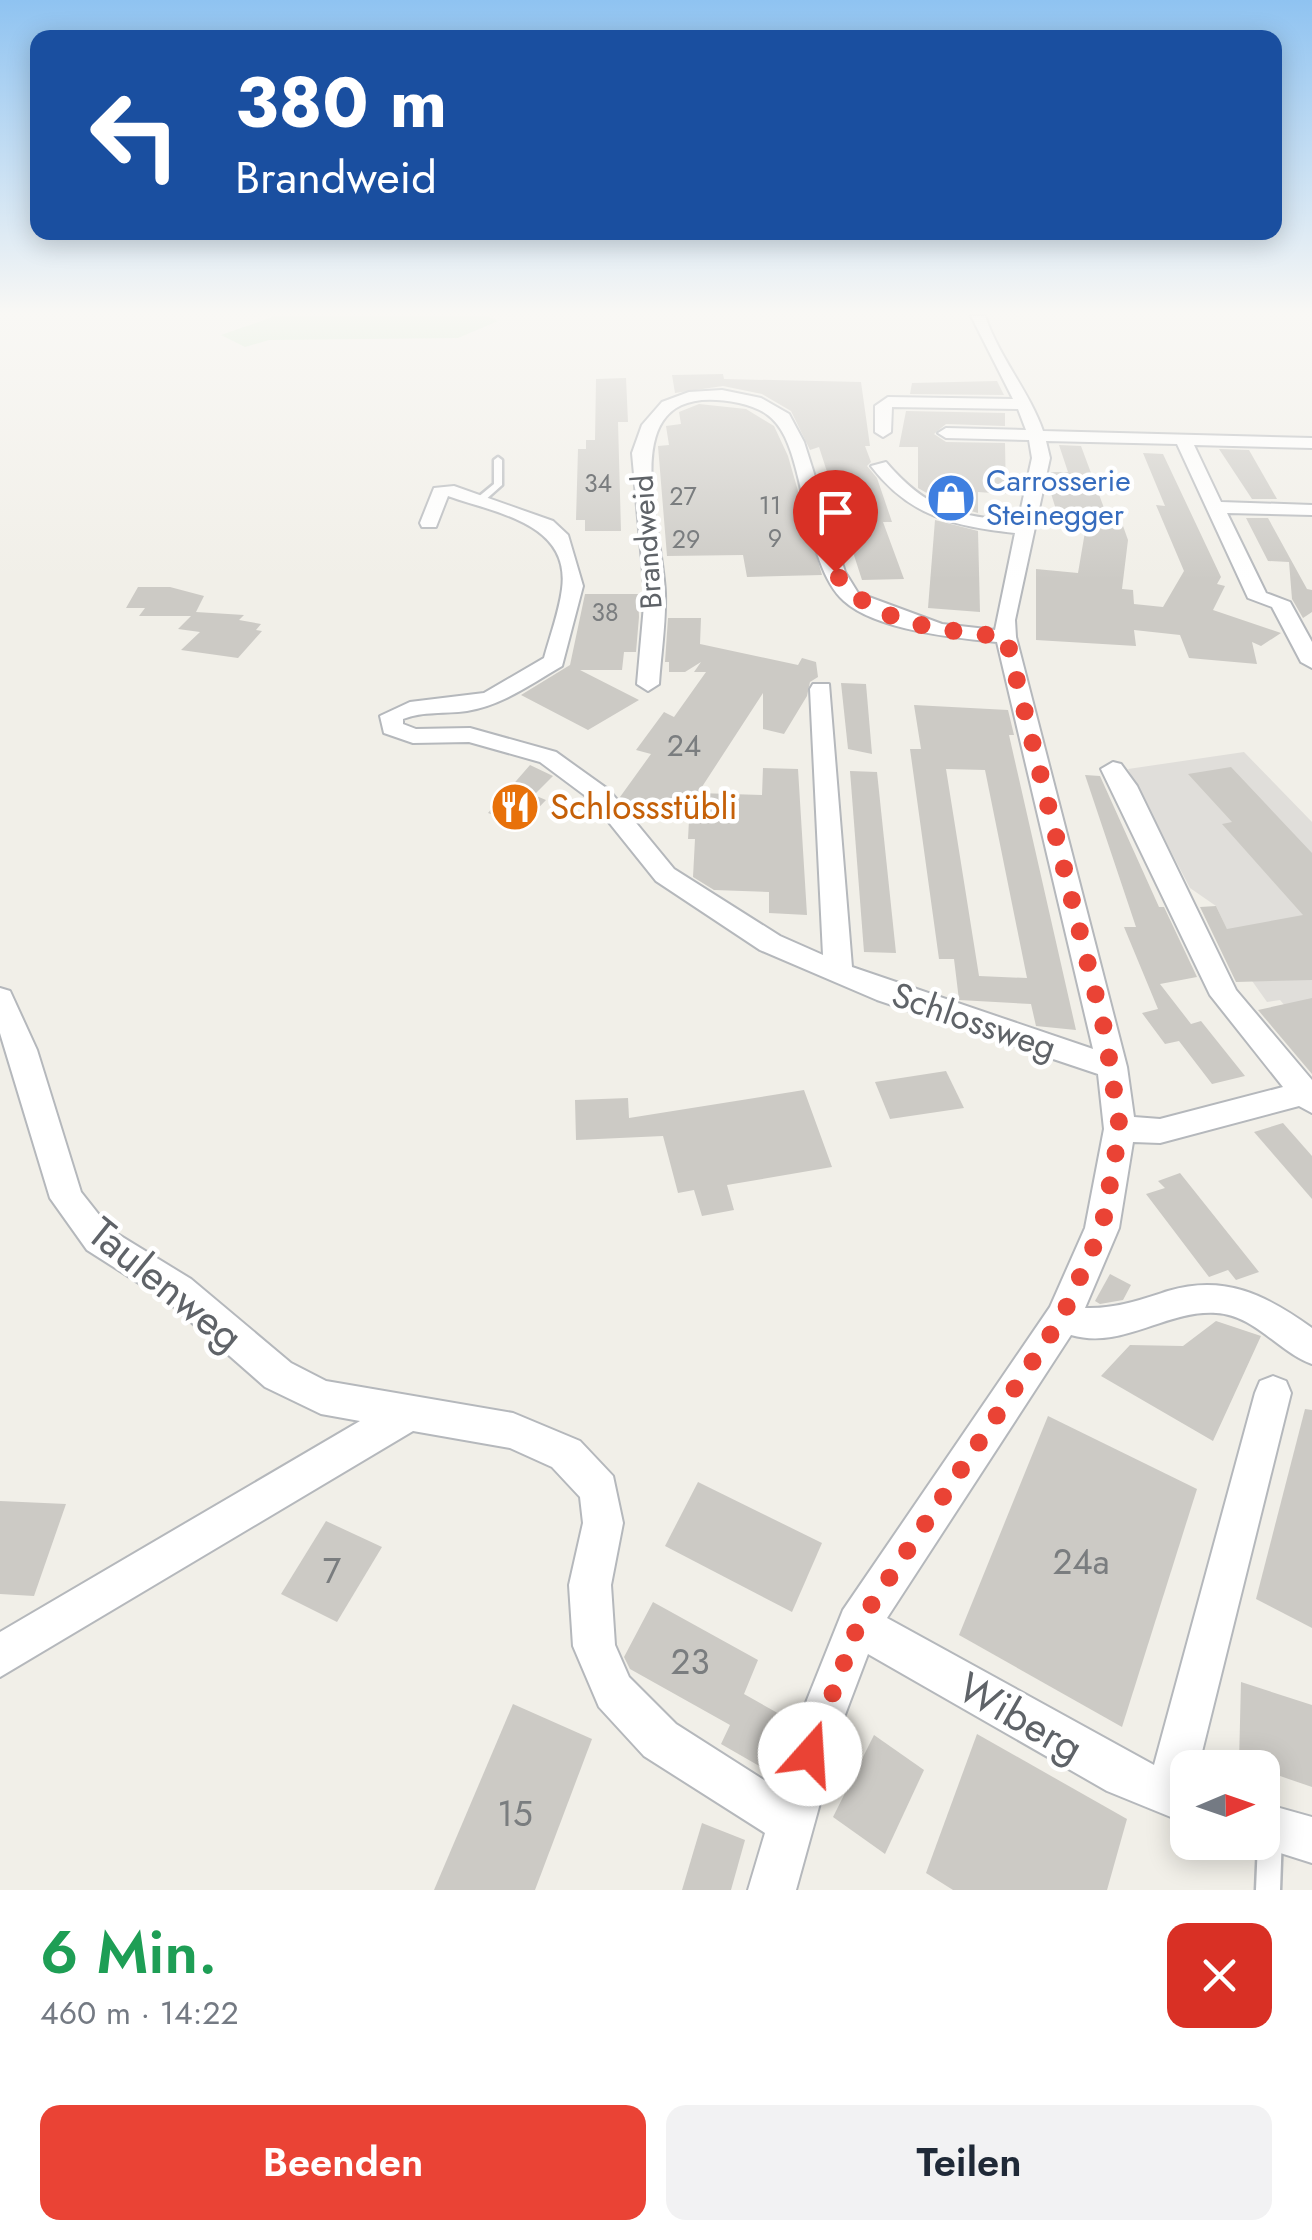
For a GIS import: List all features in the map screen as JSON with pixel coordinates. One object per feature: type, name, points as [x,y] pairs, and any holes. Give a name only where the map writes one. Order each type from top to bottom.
[{"type":"street","name":"Brandweid","points":[[648,684],[655,594],[641,453],[650,426],[668,404]]},
{"type":"street","name":"Brandweid","points":[[762,404],[783,417],[796,442],[835,572],[851,597],[884,613],[940,630],[1006,637]]},
{"type":"street","points":[[883,432],[885,404]]},
{"type":"street","points":[[772,1890],[821,1720],[858,1625],[1062,1317],[1102,1228],[1120,1129],[1112,1067],[1006,637],[1005,620],[1041,458],[1039,435],[1028,404]]},
{"type":"street","points":[[946,433],[1312,444]]},
{"type":"street","points":[[1182,440],[1258,598],[1280,602],[1312,662]]},
{"type":"street","points":[[880,466],[934,517],[1025,528]]},
{"type":"street","name":"Schlossweg","points":[[429,523],[440,492],[458,492],[508,514],[546,524],[561,539],[572,586],[554,661],[496,696],[469,704],[411,706],[391,716],[392,728],[412,736],[470,735],[548,757],[600,795],[665,875],[770,943],[887,993],[1112,1067]]},
{"type":"street","points":[[1214,508],[1312,510]]},
{"type":"street","points":[[821,689],[838,972]]},
{"type":"street","points":[[1113,769],[1125,786],[1224,995],[1308,1097],[1160,1131],[1120,1129]]},
{"type":"street","name":"Taulenweg","points":[[0,998],[22,1050],[66,1198],[99,1240],[178,1290],[278,1375],[321,1396],[513,1431],[566,1454],[600,1489],[603,1523],[590,1585],[594,1646],[614,1692],[660,1740],[789,1822]]},
{"type":"street","points":[[1062,1317],[1101,1327],[1205,1298],[1237,1302],[1312,1348]]},
{"type":"street","points":[[1189,1750],[1273,1393]]},
{"type":"street","points":[[0,1656],[410,1412]]},
{"type":"street","name":"Wiberg","points":[[858,1625],[1123,1775],[1170,1795]]},
{"type":"lane","points":[[480,500],[498,485],[498,460]]},
{"type":"lane","points":[[1268,1890],[1281,1831]]},
{"type":"shaded area","points":[[1244,752],[1312,822],[1312,1037],[1280,1000],[1267,1002],[1250,978],[1216,906],[1190,888],[1128,769]]},
{"type":"building","points":[[596,404],[627,404],[628,422],[618,422],[621,531],[585,531],[585,520],[576,520],[578,449],[586,449],[586,440],[595,440]]},
{"type":"building","points":[[698,404],[746,409],[774,426],[788,456],[822,575],[747,577],[743,555],[667,556],[658,446],[669,445],[666,426],[681,424],[679,412]]},
{"type":"building","points":[[779,404],[864,404],[870,446],[865,446],[871,462],[867,466],[877,478],[892,522],[883,522],[904,579],[862,580],[819,447],[810,450],[791,411]]},
{"type":"building","points":[[906,411],[1005,413],[1005,426],[946,424],[934,434],[946,442],[1005,443],[1006,494],[978,492],[978,513],[946,504],[918,488],[918,447],[899,447]]},
{"type":"building","points":[[1059,445],[1081,446],[1104,508],[1117,509],[1128,540],[1122,589],[1133,590],[1134,604],[1163,607],[1184,571],[1156,505],[1165,506],[1143,453],[1163,454],[1221,577],[1217,584],[1225,586],[1213,610],[1281,633],[1261,646],[1252,642],[1257,664],[1189,658],[1180,635],[1134,630],[1136,646],[1036,640],[1036,569],[1078,573],[1087,520],[1059,519],[1048,484],[1051,472],[1068,472]]},
{"type":"building","points":[[1219,449],[1249,450],[1277,499],[1252,499]]},
{"type":"building","points":[[1246,518],[1268,518],[1307,589],[1312,590],[1312,612],[1303,618],[1292,599],[1289,562],[1268,561]]},
{"type":"building","points":[[935,520],[978,531],[980,612],[928,608]]},
{"type":"building","points":[[138,587],[170,587],[204,596],[196,612],[244,615],[239,620],[261,624],[256,630],[262,631],[238,658],[181,650],[200,632],[178,629],[191,616],[139,616],[145,608],[126,608]]},
{"type":"building","points":[[585,594],[638,594],[639,617],[636,652],[624,652],[622,670],[580,670],[639,700],[588,730],[521,695],[570,665]]},
{"type":"building","points":[[668,618],[701,618],[700,644],[798,665],[802,658],[816,662],[818,677],[810,682],[807,696],[784,734],[763,729],[763,693],[698,793],[762,795],[763,768],[798,769],[807,915],[769,913],[769,892],[714,890],[693,877],[695,839],[688,839],[689,820],[637,819],[636,809],[620,797],[651,754],[636,750],[664,712],[674,717],[706,672],[694,672],[701,662],[685,672],[669,672],[669,662],[665,662]]},
{"type":"building","points":[[841,683],[866,684],[872,754],[848,749]]},
{"type":"building","points":[[914,705],[1008,710],[1014,735],[1009,735],[1076,1030],[1036,1026],[1031,1004],[959,1000],[954,959],[939,959],[910,749],[921,749]],"holes":[[[946,769],[985,770],[1027,978],[979,976]]]},
{"type":"building","points":[[530,765],[553,776],[534,795],[546,800],[522,825],[488,813]]},
{"type":"building","points":[[1231,767],[1312,853],[1312,980],[1236,982],[1200,907],[1216,906],[1227,929],[1303,915],[1222,824],[1232,822],[1188,774]]},
{"type":"building","points":[[850,771],[877,772],[896,953],[864,952]]},
{"type":"building","points":[[1085,775],[1100,776],[1159,907],[1164,907],[1197,977],[1160,984],[1191,1024],[1201,1021],[1245,1076],[1212,1084],[1179,1041],[1165,1044],[1142,1013],[1158,1009],[1124,927],[1136,927]]},
{"type":"building","points":[[1312,998],[1312,1074],[1258,1010]]},
{"type":"building","points":[[946,1071],[964,1108],[890,1119],[875,1082]]},
{"type":"building","points":[[804,1090],[832,1167],[727,1185],[734,1210],[702,1216],[694,1190],[678,1193],[663,1136],[576,1140],[575,1100],[628,1098],[629,1118]]},
{"type":"building","points":[[1283,1123],[1312,1156],[1312,1199],[1254,1132]]},
{"type":"building","points":[[1180,1173],[1259,1272],[1236,1280],[1228,1270],[1209,1277],[1146,1194],[1165,1188],[1158,1181]]},
{"type":"building","points":[[1110,1274],[1131,1285],[1123,1300],[1100,1304],[1095,1301]]},
{"type":"building","points":[[1216,1321],[1261,1336],[1213,1441],[1101,1376],[1130,1345],[1183,1346]]},
{"type":"building","points":[[1305,1409],[1312,1410],[1312,1628],[1256,1599]]},
{"type":"building","points":[[1048,1416],[1197,1489],[1122,1727],[959,1635]]},
{"type":"building","points":[[698,1482],[822,1543],[792,1612],[665,1546]]},
{"type":"building","points":[[0,1501],[66,1504],[34,1596],[0,1594]]},
{"type":"building","points":[[326,1521],[382,1547],[337,1622],[281,1594]]},
{"type":"building","points":[[653,1602],[758,1660],[744,1694],[790,1720],[768,1771],[721,1744],[730,1725],[630,1669],[624,1657]]},
{"type":"building","points":[[1241,1682],[1312,1705],[1312,1787],[1280,1776],[1280,1750],[1239,1750]]},
{"type":"building","points":[[513,1704],[592,1739],[535,1890],[434,1890]]},
{"type":"building","points":[[977,1734],[1127,1819],[1107,1890],[953,1890],[926,1873]]},
{"type":"building","points":[[874,1735],[924,1770],[885,1854],[833,1817]]},
{"type":"building","points":[[702,1823],[745,1840],[731,1890],[682,1890]]},
{"type":"place","name":"Carrosserie Steinegger","points":[[951,498]]},
{"type":"place","name":"Schlossstübli","points":[[515,807]]},
{"type":"route","points":[[810,1754],[858,1625],[1062,1317],[1102,1228],[1120,1129],[1105,1032],[1040,760],[1006,637],[940,630],[884,613],[851,597],[835,572]]}]
